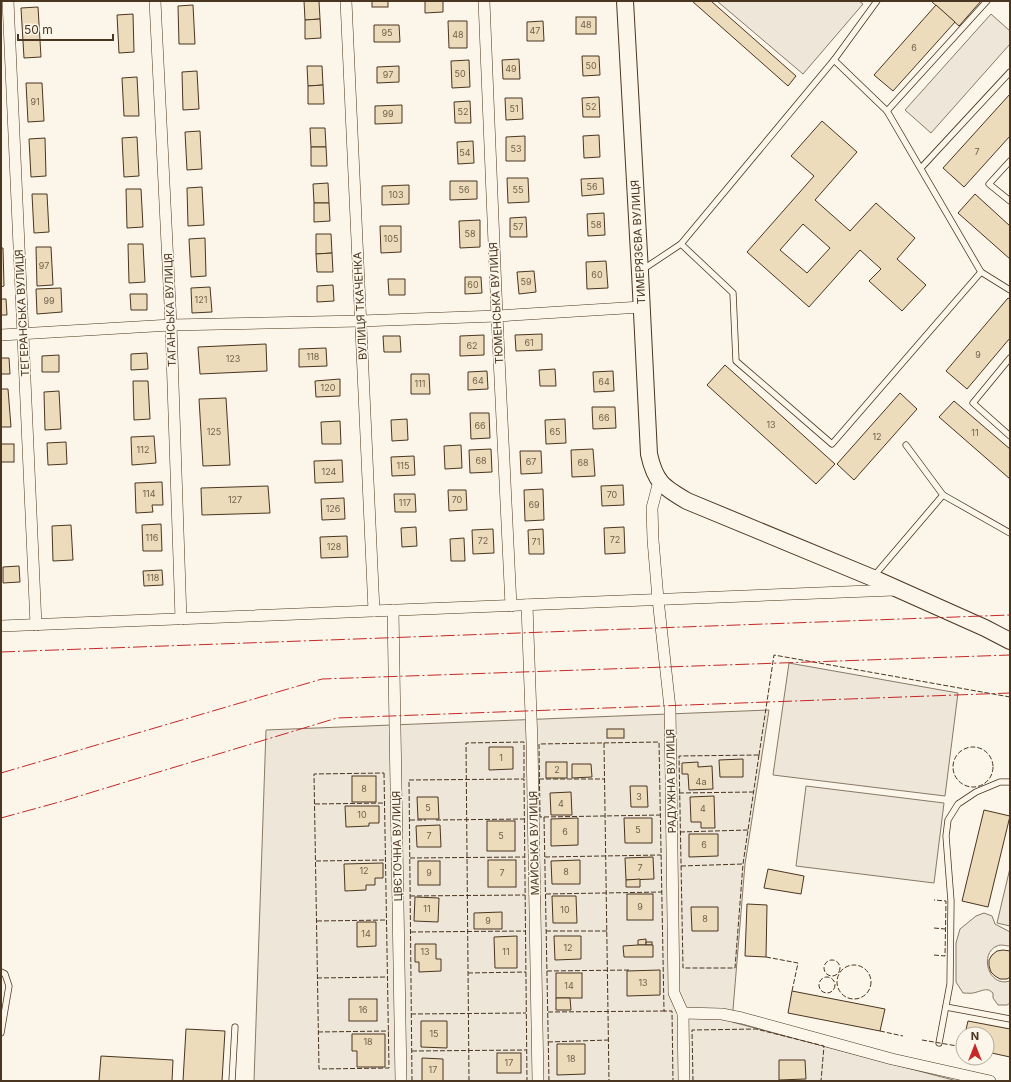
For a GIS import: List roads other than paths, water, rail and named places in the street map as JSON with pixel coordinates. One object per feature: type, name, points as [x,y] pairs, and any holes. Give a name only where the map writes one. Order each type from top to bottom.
[{"type":"street","name":"ТЕГЕРАНСЬКА ВУЛИЦЯ","points":[[8,1],[36,625]]},
{"type":"street","name":"ТАГАНСЬКА ВУЛИЦЯ","points":[[155,1],[171,324],[181,619]]},
{"type":"street","name":"ВУЛИЦЯ ТКАЧЕНКА","points":[[346,1],[374,611]]},
{"type":"street","name":"ТЮМЕНСЬКА ВУЛИЦЯ","points":[[484,1],[511,606]]},
{"type":"street","name":"ТИМЕРЯЗЄВА ВУЛИЦЯ","points":[[624,1],[649,454],[652,468],[659,481]]},
{"type":"street","points":[[1,335],[171,324],[360,321],[497,316],[641,307]]},
{"type":"street","points":[[659,481],[672,492],[687,501],[872,578],[985,628],[1010,641]]},
{"type":"street","name":"РАДУЖНА ВУЛИЦЯ","points":[[659,481],[652,508],[653,540],[670,708],[674,993],[683,1013],[684,1081]]},
{"type":"street","points":[[1,626],[899,590]]},
{"type":"street","name":"МАЙСЬКА ВУЛИЦЯ","points":[[527,605],[532,742],[538,1081]]},
{"type":"street","name":"ЦВЄТОЧНА ВУЛИЦЯ","points":[[393,610],[401,1081]]},
{"type":"street","points":[[683,1013],[722,1014],[742,1018],[892,1058],[990,1081]]},
{"type":"lane","points":[[640,272],[681,244],[834,60],[877,1]]},
{"type":"lane","points":[[887,111],[987,1]]},
{"type":"lane","points":[[834,60],[887,111],[982,272],[1010,290]]},
{"type":"lane","points":[[921,168],[1010,72]]},
{"type":"lane","points":[[1010,161],[989,184],[1010,200]]},
{"type":"lane","points":[[681,244],[733,293],[736,361],[832,444],[982,272]]},
{"type":"lane","points":[[1010,358],[973,403],[1010,436]]},
{"type":"lane","points":[[906,445],[943,495],[1010,533]]},
{"type":"lane","points":[[872,578],[943,495]]},
{"type":"lane","points":[[939,1043],[950,984],[951,901],[946,836],[948,820],[958,804],[976,792],[1000,782],[1010,782]]},
{"type":"lane","points":[[1,972],[5,974],[9,986],[1,1033]]},
{"type":"lane","points":[[946,1007],[1010,1019]]},
{"type":"lane","points":[[232,1081],[235,1027]]}]
